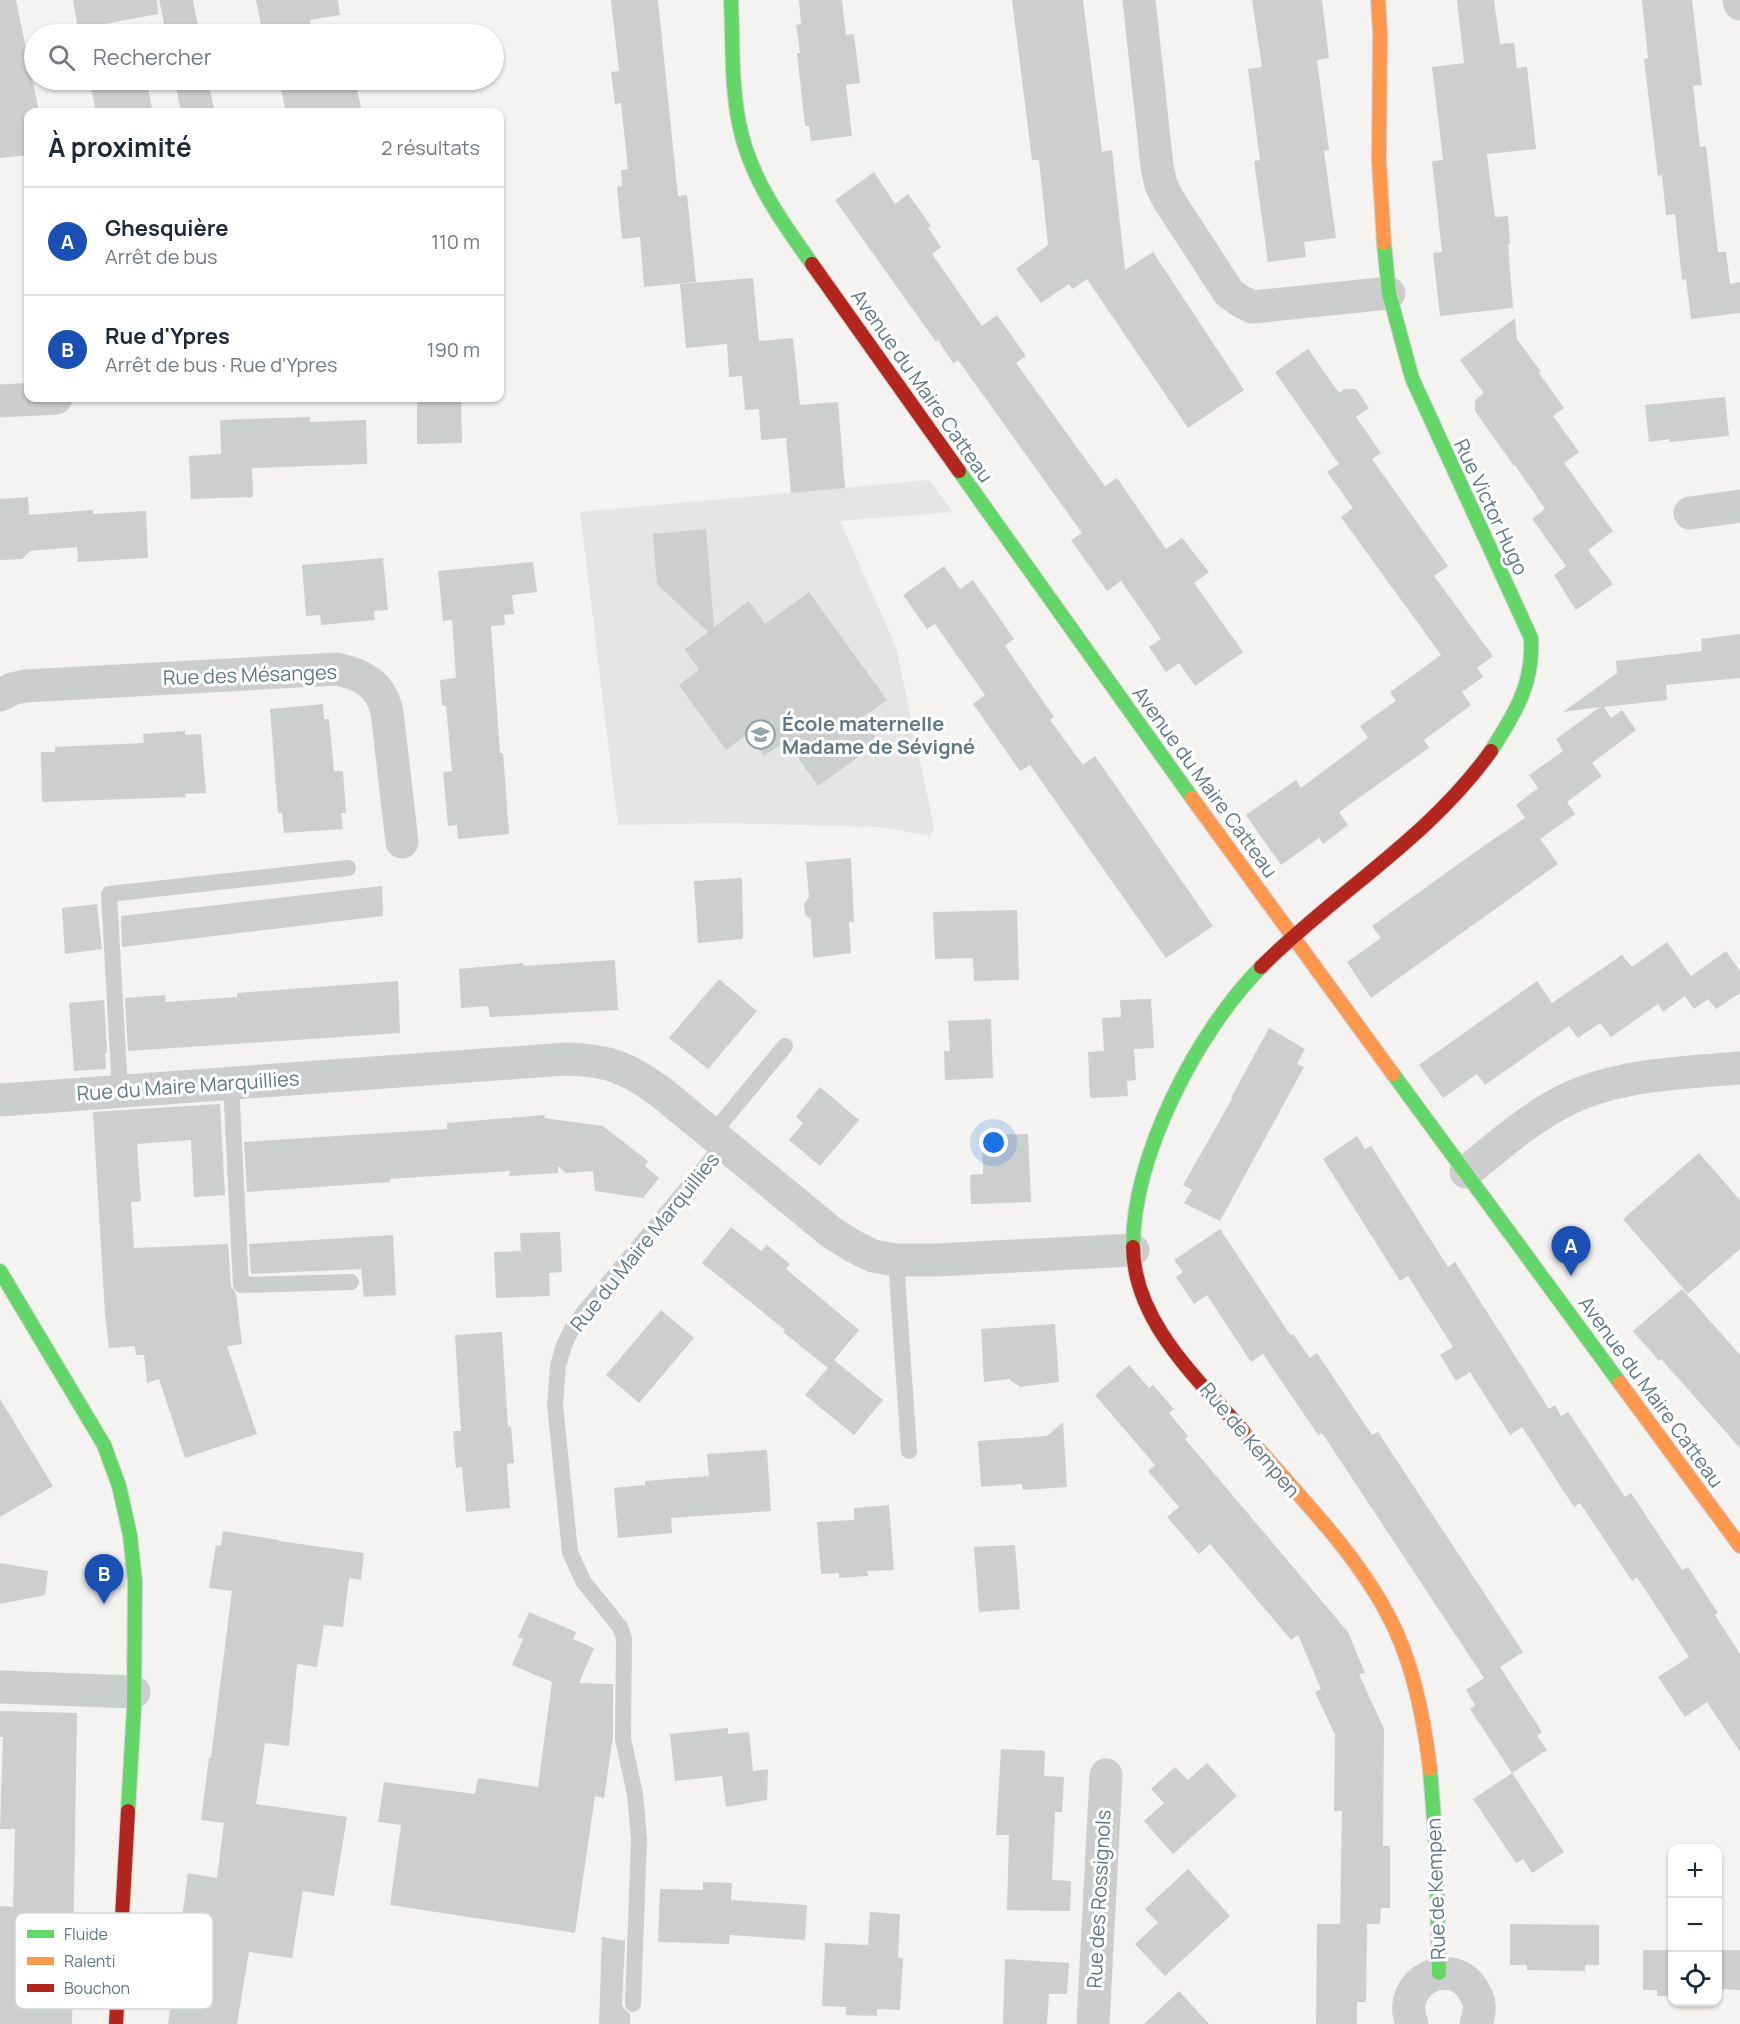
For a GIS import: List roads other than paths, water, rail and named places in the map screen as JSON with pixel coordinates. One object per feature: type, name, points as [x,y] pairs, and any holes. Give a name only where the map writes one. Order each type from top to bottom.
[{"type":"street","points":[[176,0],[181,24]]},
{"type":"street","name":"Avenue du Maire Catteau","points":[[730,0],[739,124],[750,159],[764,192],[778,216],[1292,938],[1740,1546]]},
{"type":"street","points":[[1139,0],[1156,166],[1161,185],[1229,293],[1240,302],[1252,307],[1389,293]]},
{"type":"street","name":"Rue Victor Hugo","points":[[1292,938],[1377,867],[1460,792],[1499,740],[1526,689],[1532,670],[1531,638],[1412,378],[1389,293],[1379,161],[1380,32],[1377,0]]},
{"type":"street","points":[[1739,0],[1740,4]]},
{"type":"street","points":[[193,90],[197,108]]},
{"type":"street","points":[[0,401],[24,400]]},
{"type":"street","points":[[1689,513],[1740,506]]},
{"type":"street","name":"Rue des Mésanges","points":[[0,695],[25,686],[337,669],[352,672],[376,687],[383,698],[387,712],[402,842]]},
{"type":"street","name":"Rue de Kempen","points":[[1292,938],[1233,998],[1188,1070],[1149,1153],[1136,1204],[1133,1250],[1136,1272],[1142,1296],[1162,1336],[1356,1566],[1387,1612],[1398,1635],[1414,1683],[1431,1770],[1439,1973]]},
{"type":"street","name":"Rue du Maire Marquillies","points":[[0,1100],[566,1059],[605,1062],[642,1078],[832,1233],[873,1256],[896,1260],[937,1260],[1133,1250]]},
{"type":"street","points":[[1466,1172],[1535,1118],[1578,1095],[1614,1083],[1650,1076],[1740,1068]]},
{"type":"street","points":[[0,1271],[104,1445],[119,1486],[130,1535],[135,1581],[134,1692],[122,1913]]},
{"type":"street","points":[[0,1687],[134,1692]]},
{"type":"street","name":"Rue des Rossignols","points":[[1093,2024],[1106,1775]]},
{"type":"street","name":"Rue de Kempen","points":[[1412,2024],[1408,2005],[1412,1994],[1418,1984],[1427,1977],[1439,1973],[1451,1973],[1472,1986],[1478,1997],[1480,2010],[1478,2023]]},
{"type":"street","points":[[116,2024],[117,2009]]},
{"type":"lane","points":[[120,1091],[109,894],[348,868]]},
{"type":"lane","name":"Rue du Maire Marquillies","points":[[633,2004],[639,1839],[635,1794],[623,1739],[624,1638],[620,1627],[583,1581],[570,1552],[555,1405],[555,1381],[564,1345],[585,1311],[718,1138],[785,1046]]},
{"type":"lane","points":[[231,1083],[241,1285],[351,1282]]},
{"type":"lane","points":[[896,1260],[909,1451]]},
{"type":"place","name":"École maternelle Madame de Sévigné","points":[[761,735]]},
{"type":"place","name":"Ghesquière","points":[[1571,1276]]},
{"type":"place","name":"Rue d'Ypres","points":[[104,1604]]}]
